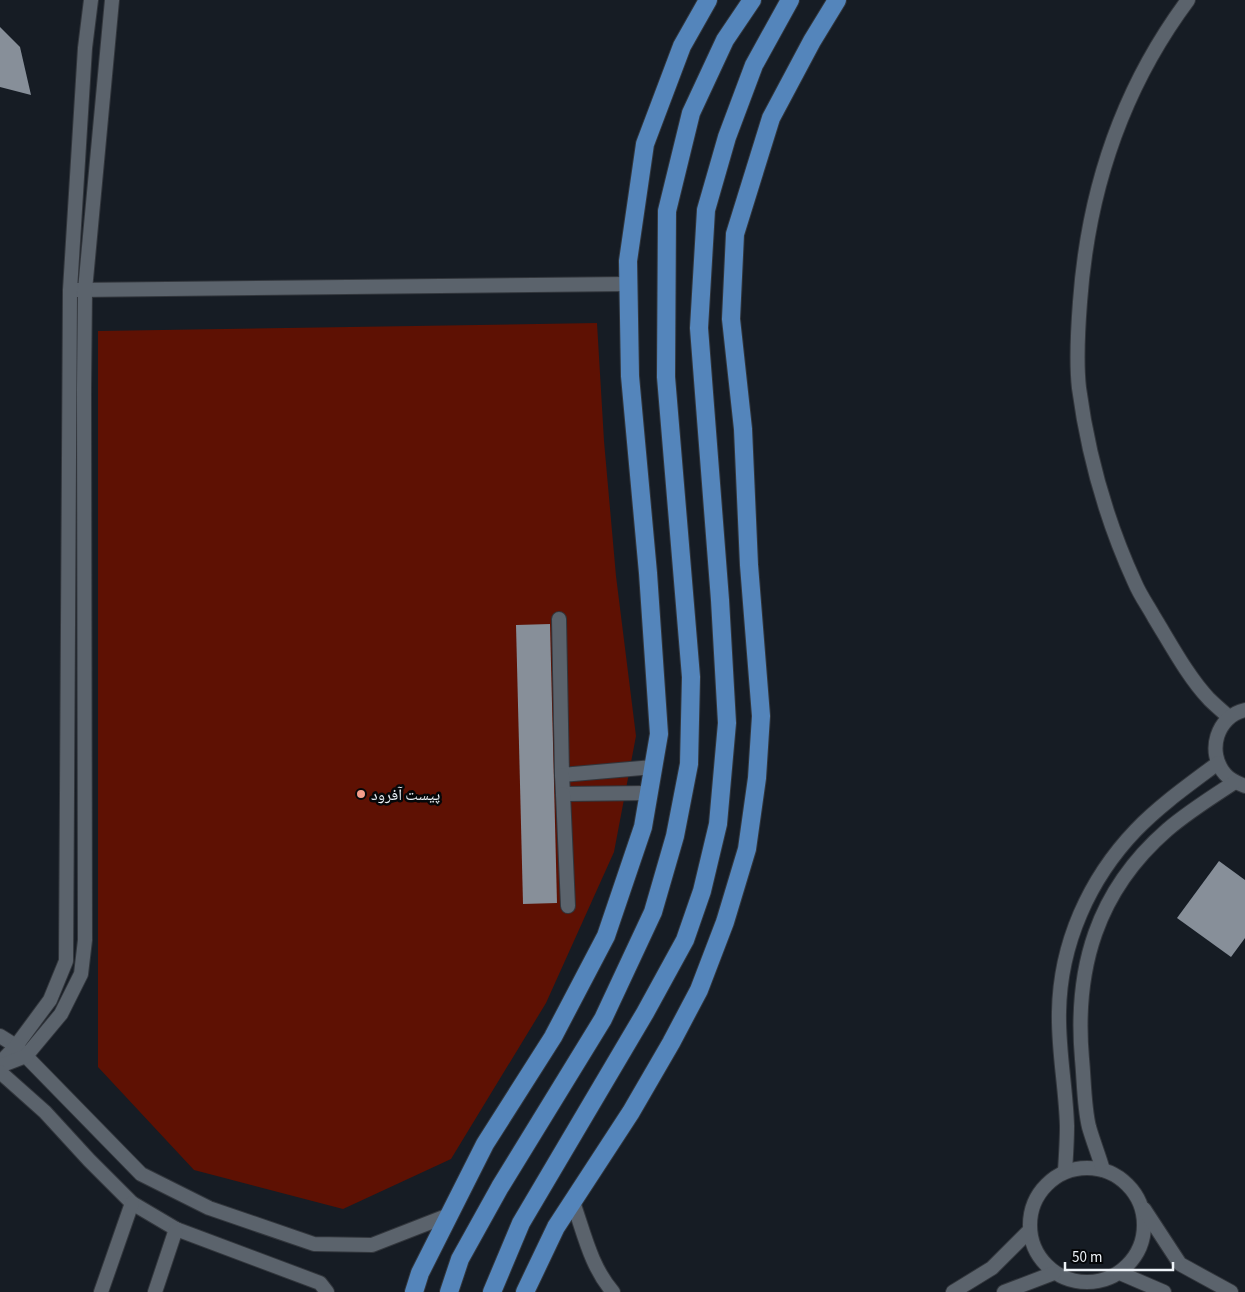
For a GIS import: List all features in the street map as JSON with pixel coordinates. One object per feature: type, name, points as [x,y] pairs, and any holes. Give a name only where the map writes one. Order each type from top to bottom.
[{"type":"main road","points":[[414,1292],[420,1273],[485,1144],[553,1037],[606,936],[643,827],[658,734],[648,572],[630,376],[628,261],[645,144],[682,46],[708,0]]},
{"type":"main road","points":[[449,1292],[460,1259],[500,1187],[603,1019],[653,912],[675,836],[689,764],[691,677],[666,377],[667,211],[691,113],[725,40],[752,0]]},
{"type":"main road","points":[[492,1292],[521,1223],[640,1022],[685,940],[702,891],[718,824],[726,723],[720,600],[699,328],[706,210],[727,137],[754,65],[790,0]]},
{"type":"main road","points":[[525,1292],[556,1227],[631,1112],[699,990],[725,922],[747,849],[757,778],[761,716],[749,565],[742,429],[731,319],[735,234],[771,118],[812,40],[837,0]]},
{"type":"street","points":[[0,1064],[16,1046],[50,1000],[66,961],[70,290],[85,48],[91,0]]},
{"type":"street","points":[[0,1064],[26,1056],[61,1014],[80,974],[85,940],[85,290],[112,0]]},
{"type":"street","points":[[1188,0],[1166,29],[1134,86],[1112,140],[1095,198],[1083,262],[1078,326],[1079,387],[1092,457],[1108,517],[1136,585],[1176,654],[1208,698],[1229,717]]},
{"type":"street","points":[[70,290],[628,284]]},
{"type":"street","points":[[558,619],[568,906]]},
{"type":"street","points":[[1103,1170],[1088,1125],[1080,1031],[1084,973],[1096,932],[1107,907],[1125,876],[1152,844],[1197,807],[1240,784],[1224,773],[1218,762],[1215,750],[1216,738],[1221,727],[1229,717],[1245,710]]},
{"type":"street","points":[[1065,1171],[1067,1125],[1058,1011],[1063,969],[1076,925],[1095,883],[1121,846],[1154,814],[1218,762]]},
{"type":"street","points":[[562,774],[653,767]]},
{"type":"street","points":[[563,794],[648,793]]},
{"type":"street","points":[[0,1036],[16,1046],[142,1174],[209,1208],[314,1244],[372,1245],[449,1215]]},
{"type":"street","points":[[0,1072],[45,1112],[132,1203],[176,1229],[320,1284],[327,1292]]},
{"type":"street","points":[[1138,1198],[1143,1214],[1144,1230],[1140,1247],[1132,1261],[1120,1273],[1094,1283],[1080,1283],[1054,1273],[1037,1254],[1032,1243],[1030,1216],[1034,1202],[1042,1189],[1052,1179],[1065,1171],[1084,1167],[1103,1170],[1117,1176],[1129,1186],[1138,1198],[1180,1264],[1231,1292]]},
{"type":"street","points":[[573,1202],[594,1263],[600,1275],[613,1292]]},
{"type":"street","points":[[101,1292],[132,1203]]},
{"type":"street","points":[[155,1292],[176,1229]]},
{"type":"street","points":[[952,1292],[992,1268],[1030,1231]]},
{"type":"street","points":[[1004,1292],[1054,1273]]},
{"type":"street","points":[[1120,1273],[1164,1292]]},
{"type":"shaded area","name":"پیست آفرود","points":[[597,323],[604,441],[616,576],[636,736],[614,852],[546,1003],[451,1159],[343,1209],[194,1170],[98,1067],[98,331]]},
{"type":"building","points":[[0,27],[20,47],[31,95],[0,87]]},
{"type":"building","points":[[550,624],[557,903],[523,904],[516,625]]},
{"type":"building","points":[[1219,861],[1245,880],[1245,938],[1231,957],[1177,918]]},
{"type":"place","name":"پیست آفرود","points":[[361,794]]}]
